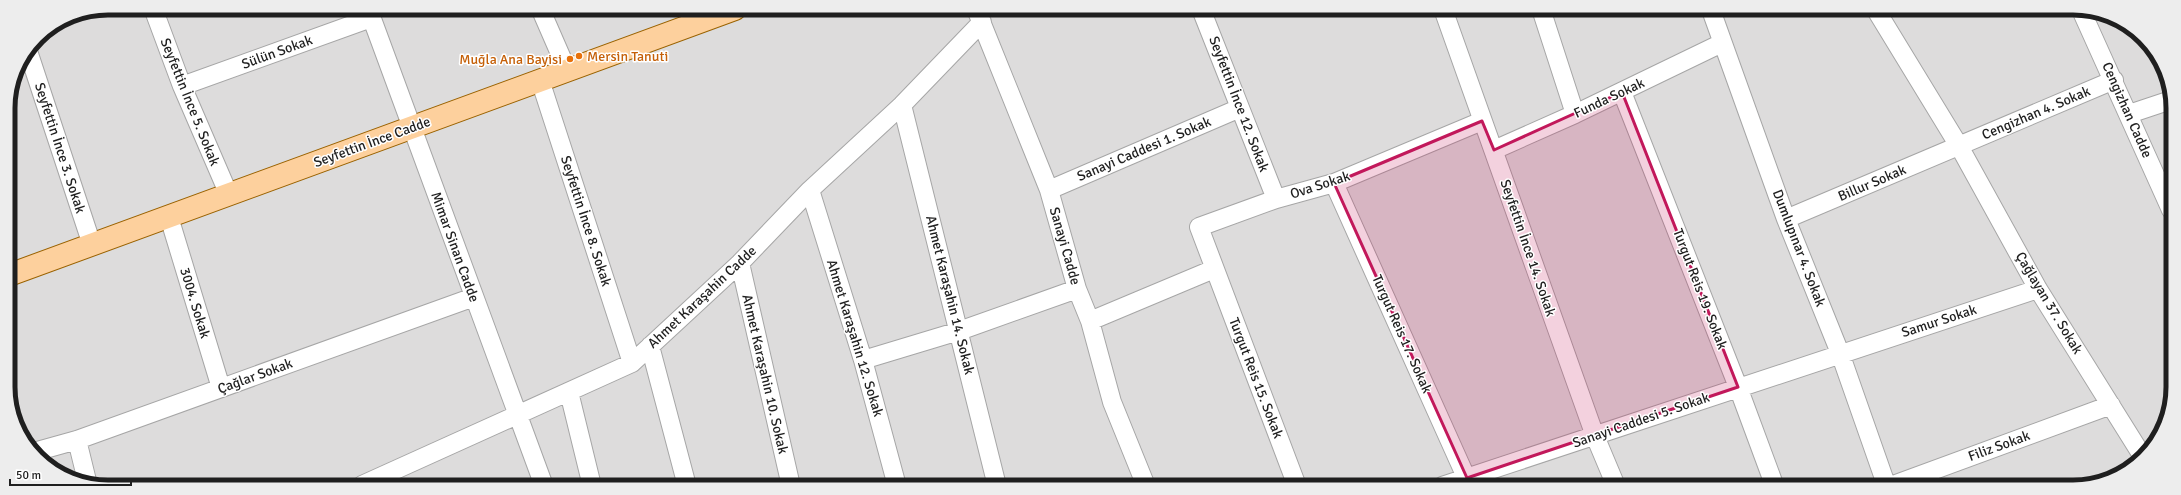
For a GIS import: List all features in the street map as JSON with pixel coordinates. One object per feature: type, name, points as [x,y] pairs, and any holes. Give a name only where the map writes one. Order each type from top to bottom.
[{"type":"main road","name":"Seyfettin İnce Cadde","points":[[15,273],[567,70],[692,16]]},
{"type":"street","name":"Seyfettin İnce 5. Sokak","points":[[156,15],[182,86],[229,195]]},
{"type":"street","name":"Sülün Sokak","points":[[182,86],[365,15]]},
{"type":"street","name":"Mimar Sinan Cadde","points":[[371,15],[542,480]]},
{"type":"street","points":[[543,15],[567,70]]},
{"type":"street","name":"Seyfettin İnce 12. Sokak","points":[[1203,15],[1276,200]]},
{"type":"street","name":"Seyfettin İnce 14. Sokak","points":[[1445,15],[1595,436],[1613,480]]},
{"type":"street","points":[[1543,15],[1575,114]]},
{"type":"street","name":"Dumlupınar 4. Sokak","points":[[1713,15],[1786,219],[1840,353],[1885,480]]},
{"type":"street","name":"Çağlayan 37. Sokak","points":[[1882,15],[2038,288],[2140,452]]},
{"type":"street","name":"Ahmet Karaşahin Cadde","points":[[373,480],[632,363],[740,262],[810,190],[902,105],[979,16]]},
{"type":"street","name":"Sanayi Cadde","points":[[979,16],[1049,190],[1077,289],[1090,321],[1112,402],[1144,480]]},
{"type":"street","name":"Cengizhan Cadde","points":[[2084,16],[2114,80],[2166,199]]},
{"type":"street","name":"Funda Sokak","points":[[1494,150],[1622,92],[1722,43]]},
{"type":"street","name":"Seyfettin İnce 3. Sokak","points":[[30,57],[92,245]]},
{"type":"street","name":"Seyfettin İnce 8. Sokak","points":[[540,80],[632,363]]},
{"type":"street","name":"Cengizhan 4. Sokak","points":[[1958,146],[2114,80]]},
{"type":"street","name":"Turgut Reis 19. Sokak","points":[[1622,92],[1773,480]]},
{"type":"street","points":[[2129,114],[2165,102]]},
{"type":"street","name":"Ahmet Karaşahin 14. Sokak","points":[[902,105],[996,480]]},
{"type":"street","name":"Sanayi Caddesi 1. Sokak","points":[[1049,190],[1240,108]]},
{"type":"street","name":"Ova Sokak","points":[[1214,270],[1199,227],[1276,200],[1334,183],[1482,121]]},
{"type":"street","name":"Billur Sokak","points":[[1786,219],[1958,146]]},
{"type":"street","name":"Turgut Reis 17. Sokak","points":[[1334,183],[1467,480]]},
{"type":"street","name":"Ahmet Karaşahin 12. Sokak","points":[[810,190],[863,360],[895,480]]},
{"type":"street","name":"3004. Sokak","points":[[169,217],[221,388]]},
{"type":"street","name":"Ahmet Karaşahin 10. Sokak","points":[[740,262],[790,480]]},
{"type":"street","points":[[1090,321],[1214,270]]},
{"type":"street","name":"Turgut Reis 15. Sokak","points":[[1214,270],[1295,480]]},
{"type":"street","name":"Samur Sokak","points":[[1840,353],[2038,288]]},
{"type":"street","points":[[863,360],[959,330],[1077,289]]},
{"type":"street","name":"Çağlar Sokak","points":[[40,450],[77,440],[474,297]]},
{"type":"street","points":[[650,346],[685,480]]},
{"type":"street","name":"Sanayi Caddesi 5. Sokak","points":[[1474,480],[1595,436],[1840,353]]},
{"type":"street","points":[[569,392],[591,480]]},
{"type":"street","name":"Filiz Sokak","points":[[1906,480],[2111,405]]},
{"type":"street","points":[[77,440],[86,477]]},
{"type":"highlighted area","points":[[1622,92],[1738,387],[1467,478],[1334,183],[1482,121],[1494,150]]},
{"type":"shaded area","points":[[2073,15],[2091,17],[2120,27],[2139,42],[2147,51],[2156,67],[2164,90],[2166,108],[2166,387],[2163,411],[2154,434],[2139,453],[2130,461],[2109,473],[2079,480],[102,480],[90,478],[61,468],[42,453],[27,434],[17,405],[15,387],[15,102],[22,72],[27,61],[42,42],[61,27],[78,20],[96,16]]},
{"type":"place","name":"Mersin Tanuti","points":[[579,56]]},
{"type":"place","name":"Muğla Ana Bayisi","points":[[570,59]]}]
